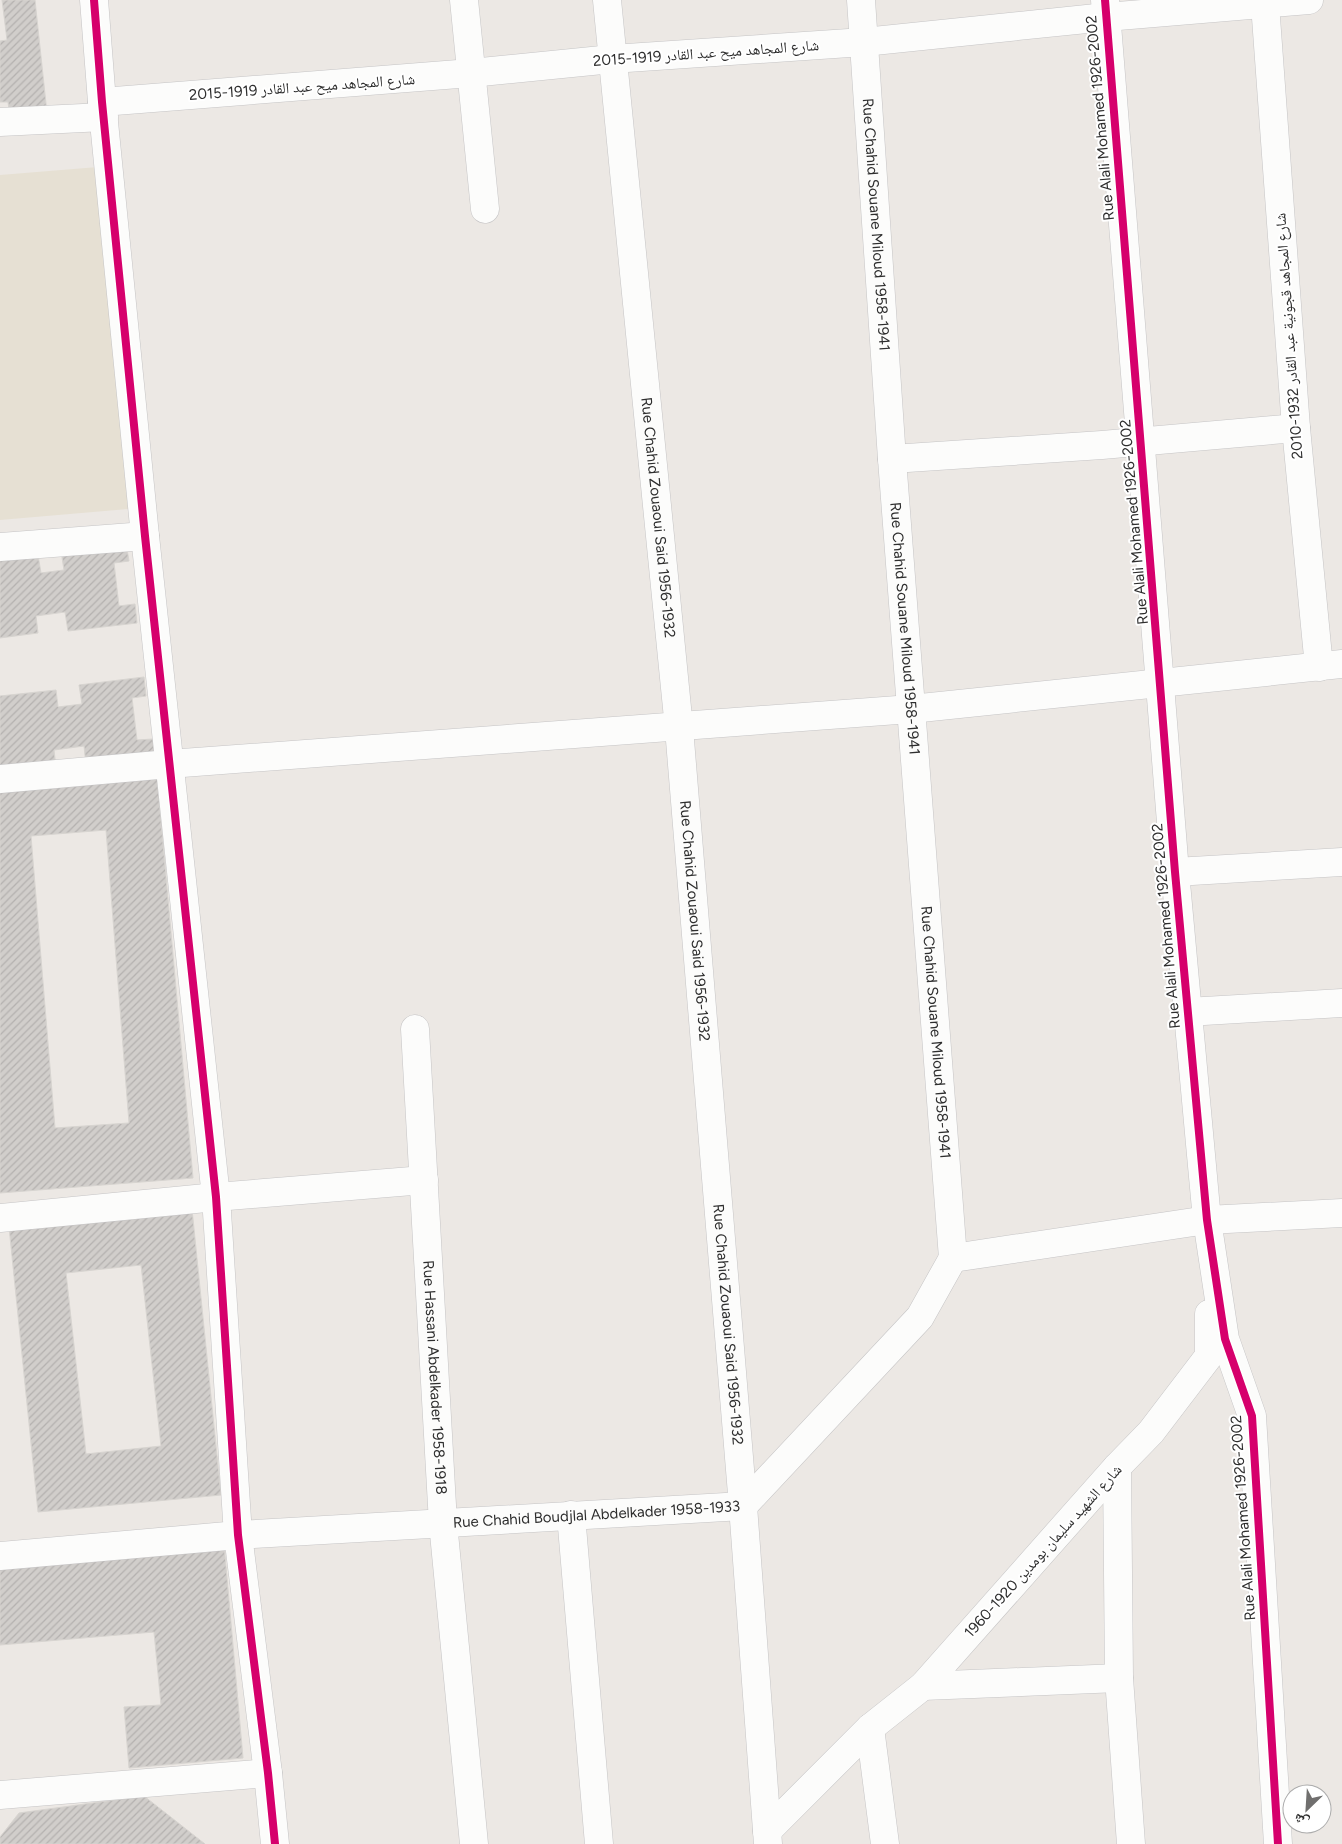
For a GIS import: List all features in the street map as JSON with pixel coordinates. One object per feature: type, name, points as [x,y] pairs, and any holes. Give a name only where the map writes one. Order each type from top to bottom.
[{"type":"street","points":[[94,0],[145,536],[216,1197],[238,1535],[275,1844]]},
{"type":"street","points":[[464,0],[485,209]]},
{"type":"street","name":"Rue Chahid Zouaoui Said 1956-1932","points":[[607,0],[679,728],[743,1506],[768,1838]]},
{"type":"street","name":"Rue Chahid Souane Miloud 1958-1941","points":[[861,0],[892,458],[953,1258]]},
{"type":"street","name":"شارع المجاهد ميح عبد القادر 1919-2015","points":[[0,122],[103,109],[612,59],[864,42],[1105,8],[1265,4],[1309,0]]},
{"type":"street","name":"شارع المجاهد قجونية عبد القادر 1932-2010","points":[[1265,4],[1296,428],[1330,666]]},
{"type":"street","name":"Rue Alali Mohamed 1926-2002","points":[[1105,8],[1150,441],[1160,684],[1187,1012],[1207,1220],[1225,1339],[1252,1416],[1278,1844]]},
{"type":"street","points":[[1150,441],[1296,428]]},
{"type":"street","name":"Rue Alali Mohamed 1926-2002","points":[[892,458],[1150,441]]},
{"type":"street","points":[[0,547],[145,536]]},
{"type":"street","points":[[0,779],[169,764],[679,728],[911,709],[1330,666]]},
{"type":"street","points":[[1175,872],[1342,862]]},
{"type":"street","points":[[1187,1012],[1342,1003]]},
{"type":"street","name":"Rue Hassani Abdelkader 1958-1918","points":[[416,1029],[443,1523],[474,1844]]},
{"type":"street","points":[[0,1218],[216,1197],[424,1180]]},
{"type":"street","points":[[953,1258],[1207,1220],[1342,1213]]},
{"type":"street","name":"شارع الشهيد سليمان بومدين 1920-1960","points":[[768,1838],[870,1728],[923,1686],[1117,1467],[1151,1432],[1209,1356],[1207,1220]]},
{"type":"street","name":"Rue Chahid Boudjlal Abdelkader 1958-1933","points":[[1,1550],[743,1506],[920,1317],[953,1258]]},
{"type":"street","points":[[1117,1467],[1119,1678],[1131,1844]]},
{"type":"street","points":[[571,1515],[599,1844]]},
{"type":"street","points":[[923,1686],[1119,1678]]},
{"type":"street","points":[[870,1728],[886,1844]]},
{"type":"street","points":[[0,1795],[268,1773]]},
{"type":"shaded area","points":[[98,167],[128,509],[0,520],[0,175]]},
{"type":"building","points":[[2,0],[35,0],[47,113],[10,117],[8,102],[0,102],[0,41],[7,40]]},
{"type":"building","points":[[126,543],[129,561],[114,563],[119,606],[135,604],[137,623],[68,631],[65,612],[36,616],[38,633],[0,638],[0,560],[38,555],[41,573],[64,570],[61,551]]},
{"type":"building","points":[[144,677],[146,696],[132,698],[137,740],[153,739],[155,757],[86,765],[84,746],[54,750],[56,767],[0,774],[0,696],[56,690],[58,707],[82,704],[79,685]]},
{"type":"building","points":[[157,776],[193,1178],[0,1193],[0,788]],"holes":[[[106,830],[129,1123],[55,1128],[31,836]]]},
{"type":"building","points":[[192,1209],[221,1495],[38,1512],[9,1227]],"holes":[[[141,1265],[161,1446],[86,1454],[66,1273]]]},
{"type":"building","points":[[224,1544],[243,1758],[129,1768],[124,1707],[161,1705],[154,1632],[0,1645],[0,1563]]},
{"type":"building","points":[[144,1796],[205,1844],[0,1844],[0,1837],[19,1813]]},
{"type":"cycle path","points":[[94,0],[102,102],[145,536],[216,1197],[238,1535],[275,1844]]},
{"type":"cycle path","points":[[1105,0],[1175,872],[1207,1220],[1225,1339],[1252,1416],[1278,1844]]}]
